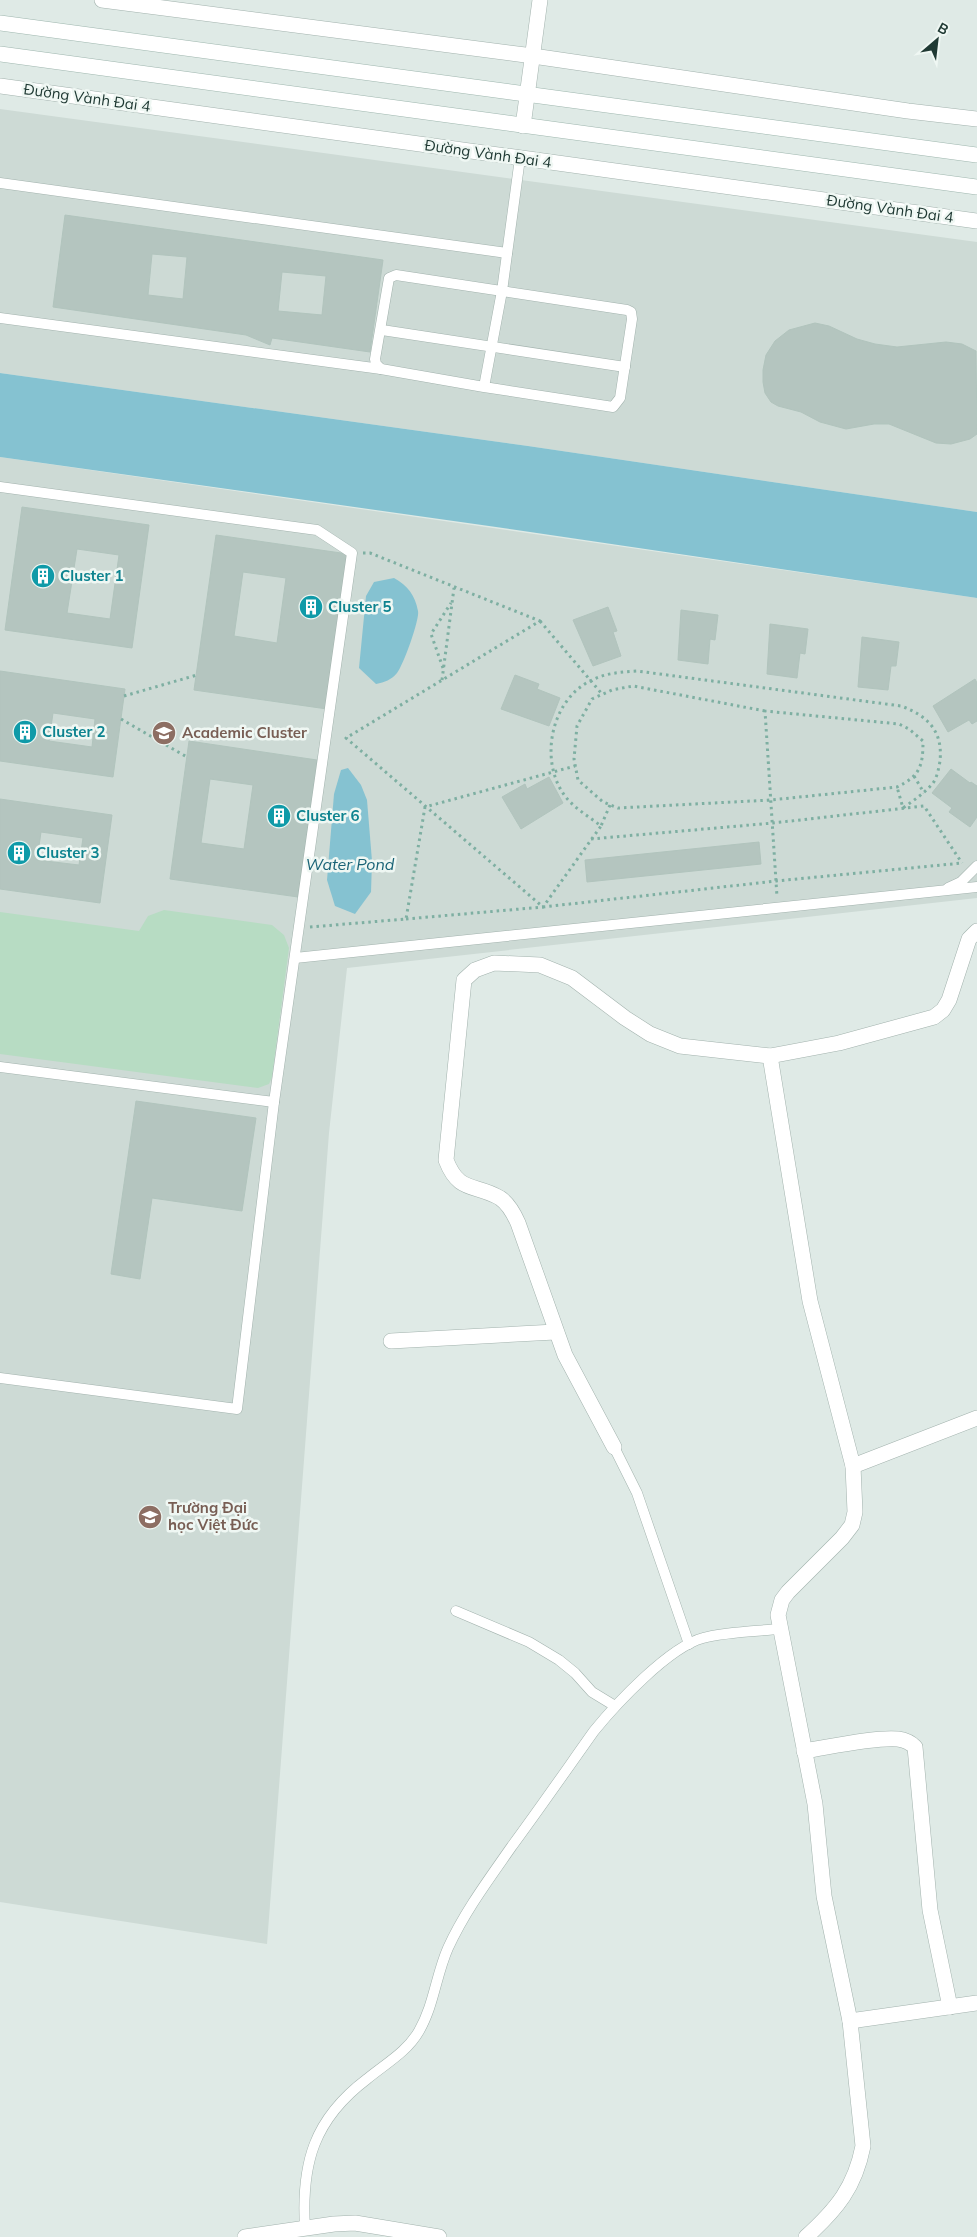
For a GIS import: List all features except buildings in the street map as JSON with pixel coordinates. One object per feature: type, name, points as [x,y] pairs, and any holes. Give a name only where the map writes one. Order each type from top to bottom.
[{"type":"street","points":[[102,0],[533,56],[908,111],[977,119]]},
{"type":"street","points":[[523,126],[540,0]]},
{"type":"street","points":[[0,23],[977,155]]},
{"type":"street","name":"Đường Vành Đai 4","points":[[0,54],[977,187]]},
{"type":"street","name":"Đường Vành Đai 4","points":[[0,86],[977,221]]},
{"type":"street","points":[[614,1447],[564,1355],[518,1223],[511,1209],[501,1198],[465,1185],[452,1174],[446,1160],[464,980],[475,970],[494,963],[540,965],[572,978],[625,1018],[650,1034],[680,1046],[770,1056],[839,1043],[934,1016],[943,1010],[949,1000],[969,939],[977,931]]},
{"type":"street","points":[[770,1056],[810,1301],[852,1466],[855,1512],[852,1525],[782,1600],[778,1615],[779,1629],[815,1804],[824,1896],[850,2021],[863,2146],[853,2181],[843,2198],[806,2237]]},
{"type":"street","points":[[391,1342],[555,1332]]},
{"type":"street","points":[[852,1466],[977,1418]]},
{"type":"street","points":[[804,1750],[885,1739],[898,1739],[909,1742],[915,1747],[930,1910],[950,2007]]},
{"type":"street","points":[[850,2021],[977,2004]]},
{"type":"street","points":[[245,2237],[355,2223],[439,2237]]},
{"type":"lane","points":[[484,386],[502,291],[520,158]]},
{"type":"lane","points":[[0,183],[507,253]]},
{"type":"lane","points":[[0,318],[381,369],[613,407],[620,398],[632,319],[631,312],[392,275],[389,278],[382,330],[375,359],[376,364],[381,369]]},
{"type":"lane","points":[[382,330],[624,367]]},
{"type":"lane","points":[[0,487],[318,530],[352,553],[296,958],[274,1102],[237,1409],[0,1378]]},
{"type":"lane","points":[[941,891],[961,882],[974,869]]},
{"type":"lane","points":[[296,958],[977,887]]},
{"type":"lane","points":[[0,1066],[274,1102]]},
{"type":"lane","points":[[614,1447],[637,1493],[689,1644]]},
{"type":"lane","points":[[456,1611],[529,1642],[559,1660],[576,1673],[592,1692],[615,1706]]},
{"type":"lane","points":[[305,2228],[303,2199],[306,2166],[318,2134],[343,2098],[395,2059],[419,2032],[432,2002],[448,1948],[476,1896],[594,1731],[615,1706],[659,1665],[689,1644],[703,1638],[779,1629]]},
{"type":"path","points":[[352,553],[370,553],[540,622],[602,694]]},
{"type":"path","points":[[442,680],[454,588]]},
{"type":"path","points":[[444,670],[431,634],[453,600]]},
{"type":"path","points":[[540,622],[346,738],[543,907]]},
{"type":"path","points":[[601,826],[570,802],[560,789],[550,755],[551,734],[571,696],[590,681],[612,673],[637,670],[901,706],[916,712],[929,722],[937,733],[941,749],[939,765],[935,781],[903,808]]},
{"type":"path","points":[[124,696],[196,675]]},
{"type":"path","points":[[633,686],[765,711],[899,724],[909,729],[923,741],[920,768],[911,780],[897,787],[771,800],[618,808],[603,802],[578,780],[574,759],[577,726],[592,699],[602,694],[633,686]]},
{"type":"path","points":[[765,711],[778,908]]},
{"type":"path","points":[[121,719],[187,757]]},
{"type":"path","points":[[425,807],[575,766]]},
{"type":"path","points":[[914,776],[924,792]]},
{"type":"path","points":[[897,787],[903,808]]},
{"type":"path","points":[[543,907],[601,826],[610,805]]},
{"type":"path","points":[[591,839],[773,823],[924,806],[962,862],[974,869]]},
{"type":"path","points":[[406,919],[425,807]]},
{"type":"path","points":[[300,928],[543,907],[962,862]]},
{"type":"shaded area","points":[[0,109],[977,242],[977,512],[528,446],[0,373]]},
{"type":"shaded area","name":"Trường Đại học Việt Đức","points":[[0,457],[977,598],[977,898],[347,968],[329,1133],[267,1944],[0,1902]]},
{"type":"green space","points":[[164,910],[272,925],[284,935],[289,948],[272,1077],[269,1084],[258,1088],[0,1054],[0,912],[139,931],[148,916]]},
{"type":"water","points":[[0,373],[528,446],[977,512],[977,598],[489,526],[0,457]]},
{"type":"water","points":[[394,578],[403,584],[413,596],[417,605],[418,616],[400,669],[390,679],[376,684],[359,668],[366,596],[374,582]]},
{"type":"water","name":"Water Pond","points":[[348,768],[361,785],[367,800],[372,861],[371,892],[355,914],[335,906],[327,880],[334,794],[341,770]]},
{"type":"place","name":"Cluster 1","points":[[43,576]]},
{"type":"place","name":"Cluster 5","points":[[311,607]]},
{"type":"place","name":"Cluster 2","points":[[25,732]]},
{"type":"place","name":"Academic Cluster","points":[[164,733]]},
{"type":"place","name":"Cluster 6","points":[[279,816]]},
{"type":"place","name":"Cluster 3","points":[[19,853]]},
{"type":"place","name":"Trường Đại học Việt Đức","points":[[150,1517]]}]
